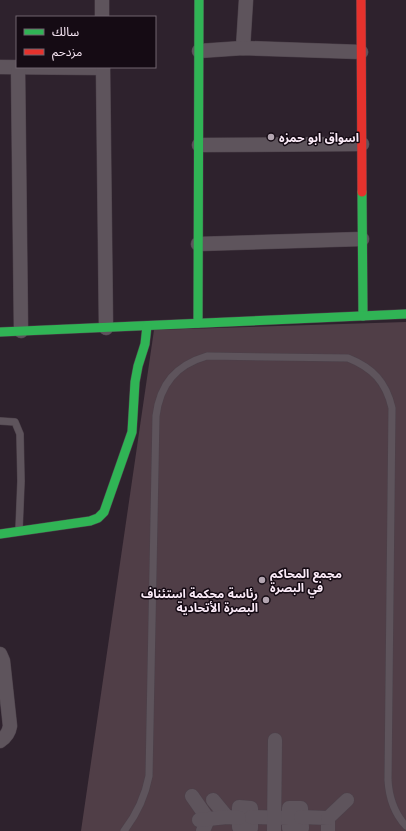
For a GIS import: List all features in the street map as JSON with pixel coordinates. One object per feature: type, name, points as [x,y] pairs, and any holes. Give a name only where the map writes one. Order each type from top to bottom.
[{"type":"street","points":[[102,0],[102,16]]},
{"type":"street","points":[[198,323],[199,0]]},
{"type":"street","points":[[243,48],[246,0]]},
{"type":"street","points":[[361,0],[363,316]]},
{"type":"street","points":[[198,51],[243,48],[361,52]]},
{"type":"street","points":[[0,67],[16,68]]},
{"type":"street","points":[[21,331],[18,68],[103,68],[106,328]]},
{"type":"street","points":[[198,145],[362,144]]},
{"type":"street","points":[[198,244],[362,239]]},
{"type":"street","points":[[0,332],[406,314]]},
{"type":"street","points":[[0,534],[19,530],[90,521],[98,518],[104,512],[132,432],[135,382],[145,344],[147,326]]},
{"type":"street","points":[[0,654],[4,661],[10,726],[9,732],[0,741]]},
{"type":"street","points":[[274,824],[275,740]]},
{"type":"street","points":[[192,796],[203,823],[239,817],[274,824],[295,817],[334,816]]},
{"type":"street","points":[[214,800],[239,817]]},
{"type":"lane","points":[[124,831],[138,810],[147,788],[149,776],[157,405],[165,386],[175,373],[187,363],[207,356],[348,358],[365,366],[381,382],[388,392],[392,408],[388,790],[394,808],[406,826]]},
{"type":"lane","points":[[0,421],[15,422],[20,434],[21,481],[19,530]]},
{"type":"building","name":"مجمع المحاكم في البصرة","points":[[406,322],[406,831],[81,831],[154,330]]},
{"type":"traffic: fast","points":[[198,323],[199,0]]},
{"type":"traffic: fast","points":[[362,192],[363,316]]},
{"type":"traffic: fast","points":[[0,332],[406,314]]},
{"type":"traffic: fast","points":[[0,534],[90,521],[98,518],[104,512],[132,432],[135,382],[145,344],[147,326]]},
{"type":"traffic: jam","points":[[361,0],[362,192]]},
{"type":"place","name":"اسواق ابو حمزه","points":[[271,137]]},
{"type":"place","name":"مجمع المحاكم في البصرة","points":[[262,580]]},
{"type":"place","name":"رئاسة محكمة استئناف البصرة الأتحادية","points":[[266,600]]}]
